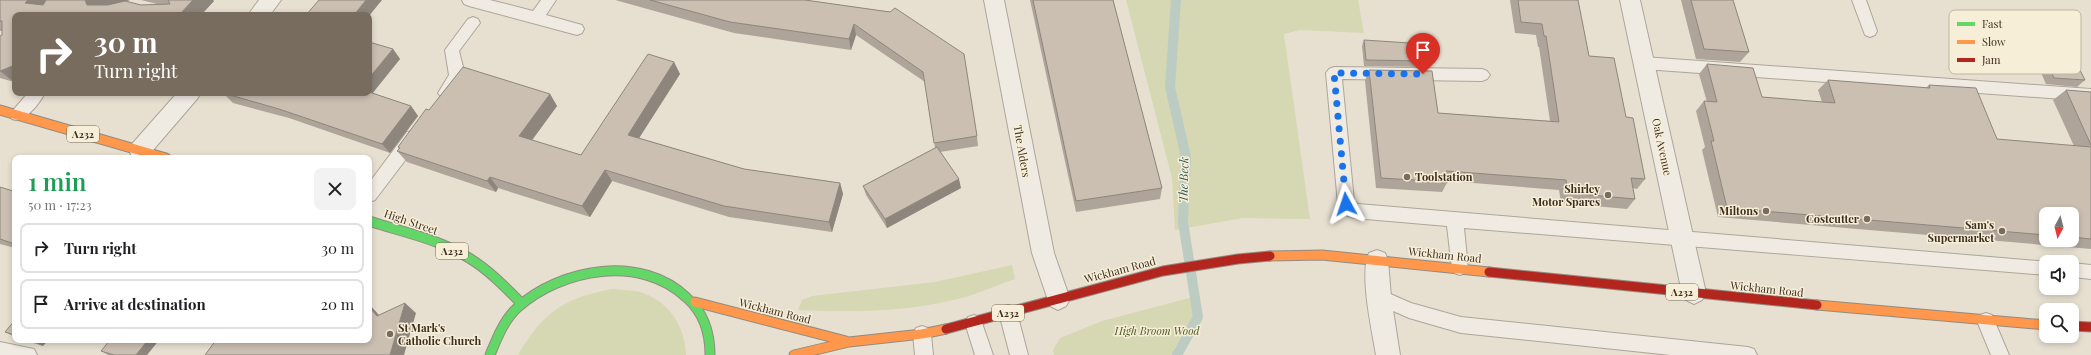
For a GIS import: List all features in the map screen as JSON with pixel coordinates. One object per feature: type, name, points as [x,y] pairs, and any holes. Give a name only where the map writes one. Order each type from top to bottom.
[{"type":"highway","name":"A232","points":[[0,110],[156,155]]},
{"type":"highway","name":"High Street","points":[[372,222],[435,243],[462,255],[504,286],[522,304]]},
{"type":"highway","name":"Wickham Road","points":[[794,355],[850,342],[922,334],[974,323],[1127,279],[1163,271],[1218,262],[1285,255],[1322,255],[1377,260],[1694,293],[1986,321],[2039,324]]},
{"type":"highway","points":[[490,355],[496,340],[522,304],[547,288],[569,278],[621,270],[650,273],[676,286],[695,302],[707,325],[711,345],[710,355]]},
{"type":"highway","name":"Wickham Road","points":[[695,302],[850,342]]},
{"type":"highway","points":[[2079,326],[2091,327]]},
{"type":"street","points":[[261,12],[271,0]]},
{"type":"street","name":"The Alders","points":[[994,0],[1043,253],[1058,300]]},
{"type":"street","name":"Oak Avenue","points":[[1630,0],[1694,293]]},
{"type":"street","points":[[140,150],[187,96]]},
{"type":"street","points":[[1377,260],[1379,297],[1388,355]]},
{"type":"lane","points":[[469,0],[577,29]]},
{"type":"lane","points":[[536,18],[549,0]]},
{"type":"lane","points":[[1859,0],[1870,31]]},
{"type":"lane","points":[[436,106],[457,75],[452,50],[473,23]]},
{"type":"lane","points":[[1644,63],[2091,95]]},
{"type":"lane","points":[[1482,75],[1334,73],[1346,204],[1354,211],[1683,240],[2039,267]]},
{"type":"lane","points":[[17,115],[35,96]]},
{"type":"lane","points":[[372,190],[422,125]]},
{"type":"lane","points":[[1455,220],[1460,268]]},
{"type":"lane","points":[[2079,271],[2091,272]]},
{"type":"lane","points":[[1379,297],[1409,310],[1461,325],[1748,355]]},
{"type":"lane","points":[[1008,313],[1019,355]]},
{"type":"lane","points":[[1986,321],[2000,355]]},
{"type":"lane","points":[[974,323],[984,355]]},
{"type":"lane","points":[[922,334],[924,355]]},
{"type":"lane","points":[[0,350],[28,355]]},
{"type":"green space","points":[[1126,0],[1358,0],[1364,33],[1300,30],[1284,34],[1310,219],[1243,218],[1175,230],[1172,178]]},
{"type":"green space","points":[[1012,265],[1015,279],[969,296],[948,301],[884,310],[798,310],[802,300],[812,296],[935,282]]},
{"type":"green space","points":[[612,289],[640,292],[650,296],[667,308],[679,325],[685,344],[686,355],[518,355],[536,328],[556,309],[581,297]]},
{"type":"green space","name":"High Broom Wood","points":[[1193,297],[1195,319],[1175,347],[1174,355],[1054,355],[1053,350],[1060,338],[1102,321]]},
{"type":"building","points":[[0,0],[28,0],[25,3],[43,5],[46,0],[85,0],[87,5],[108,5],[125,1],[141,5],[170,4],[168,0],[193,0],[182,12],[12,12],[12,66],[0,71],[0,36],[2,35],[2,21],[0,21]]},
{"type":"building","points":[[319,0],[366,0],[356,12],[309,12]]},
{"type":"building","points":[[650,0],[805,0],[890,12],[895,8],[964,54],[977,136],[934,143],[923,72],[854,24],[849,39],[730,22]]},
{"type":"building","points":[[1033,0],[1113,0],[1162,188],[1076,201]]},
{"type":"building","points":[[1518,0],[1578,0],[1589,56],[1614,58],[1626,117],[1633,118],[1645,179],[1631,178],[1635,199],[1568,193],[1566,180],[1446,171],[1448,182],[1381,178],[1369,70],[1432,71],[1438,113],[1559,122],[1546,36],[1544,36],[1542,24],[1521,22]]},
{"type":"building","points":[[1691,0],[1733,0],[1749,52],[1704,49]]},
{"type":"building","points":[[1364,40],[1425,44],[1428,61],[1366,60]]},
{"type":"building","points":[[372,43],[393,49],[372,74]]},
{"type":"building","points":[[648,54],[674,62],[628,135],[744,169],[840,183],[829,222],[724,206],[605,170],[582,206],[490,177],[487,181],[397,151],[400,148],[398,147],[426,109],[429,110],[463,67],[550,94],[519,136],[581,155]]},
{"type":"building","points":[[1707,64],[1753,68],[1762,97],[1835,103],[1828,80],[1930,88],[1929,85],[1976,88],[1997,139],[2091,147],[2091,239],[2079,238],[2079,207],[2039,207],[2039,234],[1727,208],[1711,141],[1714,141],[1704,101],[1717,102]]},
{"type":"building","points":[[2081,72],[2085,80],[2054,78],[2052,74],[2081,74]]},
{"type":"building","points":[[2066,90],[2091,92],[2091,145]]},
{"type":"building","points":[[372,93],[411,106],[382,144],[279,109],[234,96],[372,96]]},
{"type":"building","points":[[937,147],[959,179],[885,219],[863,186]]},
{"type":"building","points":[[0,187],[12,191],[12,243],[0,239]]},
{"type":"building","name":"St Mark's Catholic Church","points":[[405,303],[390,355],[205,355],[214,343],[372,343],[372,310],[377,316]]},
{"type":"building","points":[[12,324],[12,334],[5,332]]},
{"type":"building","points":[[108,343],[146,343],[136,355],[114,355],[101,351]]},
{"type":"waterway","name":"The Beck","points":[[1176,0],[1170,87],[1186,157],[1183,222],[1198,317],[1177,355]]},
{"type":"traffic: fast","points":[[372,222],[433,241],[469,258],[483,268],[522,304]]},
{"type":"traffic: fast","points":[[490,355],[499,334],[511,314],[522,304],[541,291],[563,281],[586,274],[610,271],[634,271],[657,277],[677,288],[694,304],[705,321],[709,334],[710,355]]},
{"type":"traffic: slow","points":[[0,110],[156,155]]},
{"type":"traffic: slow","points":[[1270,256],[1322,255],[1489,272]]},
{"type":"traffic: slow","points":[[695,302],[846,341]]},
{"type":"traffic: slow","points":[[1817,305],[2039,324]]},
{"type":"traffic: slow","points":[[794,355],[849,342],[922,334],[946,329]]},
{"type":"traffic: jam","points":[[946,329],[1163,271],[1238,259],[1270,256]]},
{"type":"traffic: jam","points":[[1489,272],[1817,305]]},
{"type":"traffic: jam","points":[[2079,326],[2091,327]]},
{"type":"place","name":"Toolstation","points":[[1407,177]]},
{"type":"place","name":"Shirley Motor Spares","points":[[1608,195]]},
{"type":"place","name":"Miltons","points":[[1766,211]]},
{"type":"place","name":"Costcutter","points":[[1867,219]]},
{"type":"place","name":"Sam's Supermarket","points":[[2002,231]]},
{"type":"place","name":"St Mark's Catholic Church","points":[[390,334]]},
{"type":"route","points":[[1346,204],[1334,73],[1423,74]]}]
